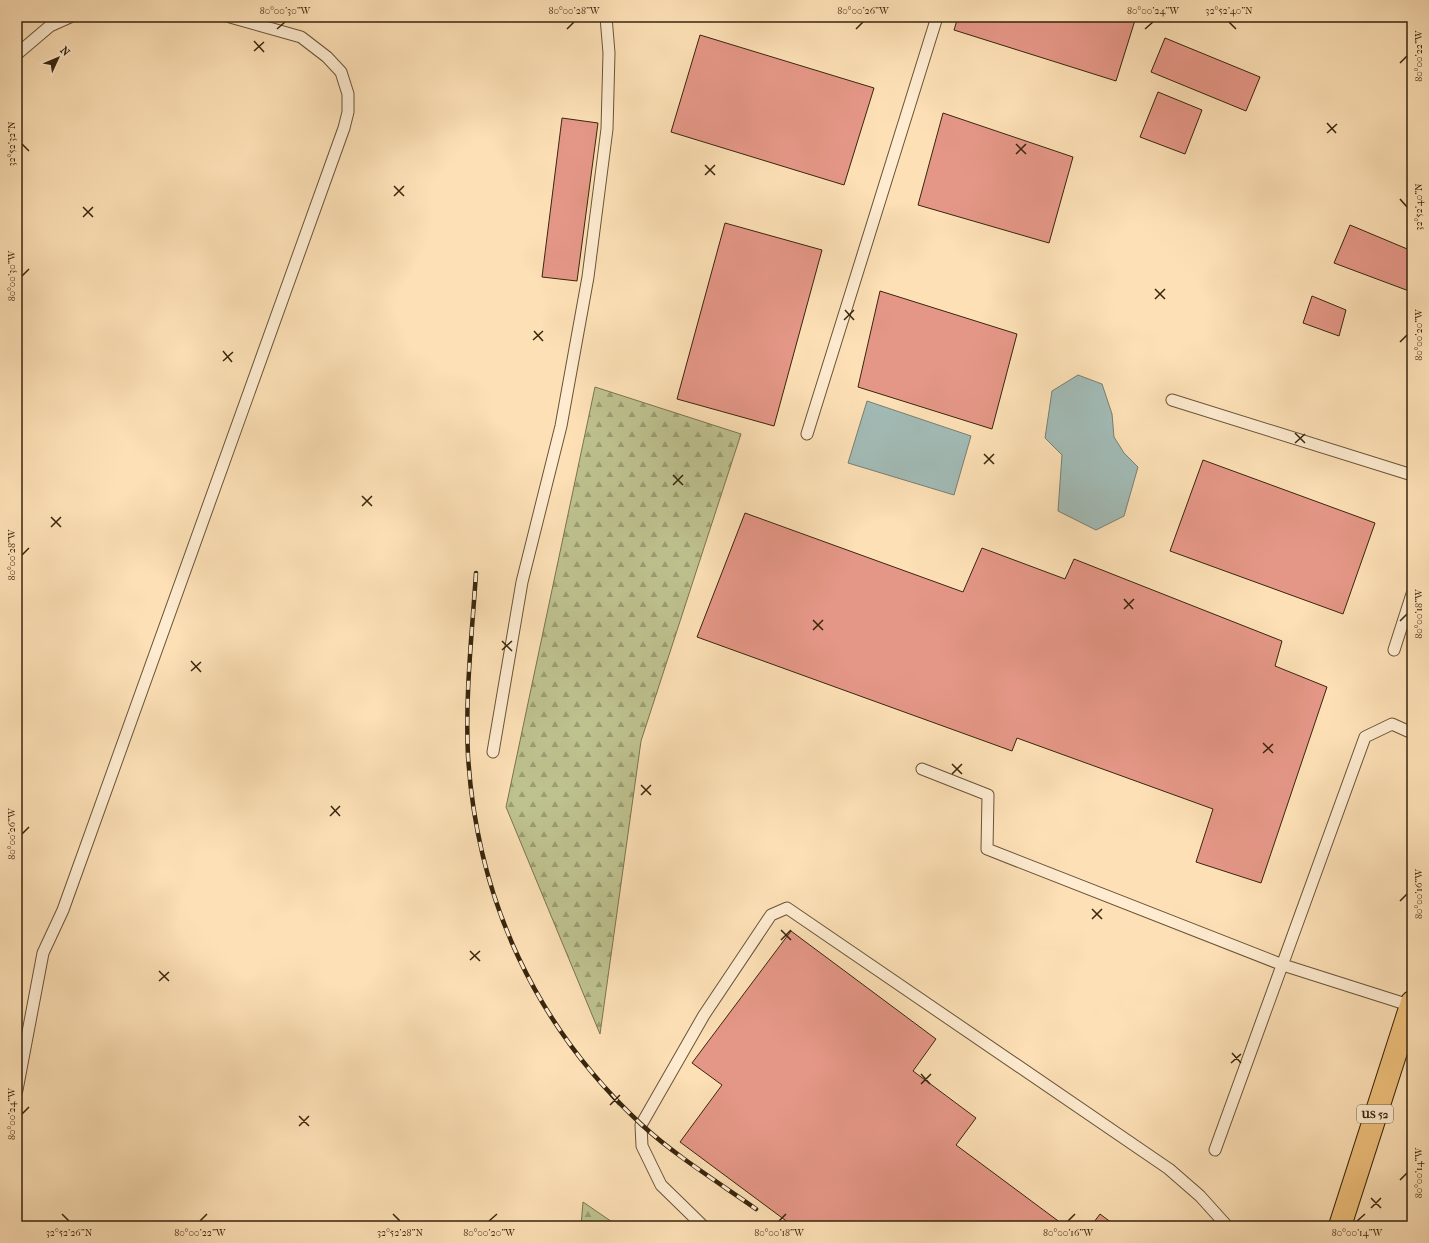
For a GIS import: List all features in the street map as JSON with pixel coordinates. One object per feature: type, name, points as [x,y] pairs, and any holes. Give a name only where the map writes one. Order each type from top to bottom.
[{"type":"main road","name":"US 52","points":[[1340,1226],[1412,1004]]},
{"type":"lane","points":[[17,54],[50,26],[70,17]]},
{"type":"lane","points":[[17,1090],[43,953],[63,910],[341,136],[348,112],[348,94],[341,72],[328,57],[301,37],[230,17]]},
{"type":"lane","points":[[493,752],[522,582],[561,426],[588,277],[607,129],[609,53],[606,17]]},
{"type":"lane","points":[[807,434],[937,17]]},
{"type":"lane","points":[[1172,400],[1412,475]]},
{"type":"lane","points":[[1394,650],[1412,594]]},
{"type":"lane","points":[[1216,1150],[1365,737],[1392,724],[1412,733]]},
{"type":"lane","points":[[922,769],[988,795],[987,849],[1282,965],[1412,1004]]},
{"type":"lane","points":[[703,1226],[661,1185],[642,1146],[641,1125],[704,1015],[771,915],[787,908],[1169,1169],[1200,1196],[1227,1226]]},
{"type":"green space","points":[[595,387],[741,434],[641,741],[600,1034],[506,807]]},
{"type":"green space","points":[[583,1202],[618,1226],[581,1226]]},
{"type":"water","points":[[1078,375],[1102,384],[1112,414],[1114,437],[1124,453],[1138,467],[1124,516],[1096,530],[1058,511],[1062,455],[1045,438],[1052,391]]},
{"type":"water","points":[[867,401],[971,436],[954,495],[848,463]]},
{"type":"building","points":[[958,17],[1136,17],[1116,81],[954,30]]},
{"type":"building","points":[[700,35],[874,88],[844,185],[671,132]]},
{"type":"building","points":[[1165,38],[1260,77],[1246,111],[1151,72]]},
{"type":"building","points":[[1158,92],[1202,110],[1185,154],[1140,137]]},
{"type":"building","points":[[943,113],[1073,157],[1049,243],[918,205]]},
{"type":"building","points":[[562,118],[598,123],[577,281],[542,277]]},
{"type":"building","points":[[725,223],[822,250],[774,426],[677,399]]},
{"type":"building","points":[[1350,225],[1412,251],[1412,279],[1409,291],[1334,263]]},
{"type":"building","points":[[880,291],[1017,334],[992,429],[858,387]]},
{"type":"building","points":[[1312,296],[1346,310],[1339,336],[1303,323]]},
{"type":"building","points":[[1203,460],[1375,523],[1343,614],[1170,551]]},
{"type":"building","points":[[745,513],[963,592],[982,548],[1065,579],[1074,559],[1282,641],[1275,666],[1327,687],[1261,883],[1196,862],[1213,809],[1017,738],[1012,751],[697,637]]},
{"type":"building","points":[[791,931],[936,1039],[913,1071],[976,1118],[956,1145],[1065,1226],[793,1226],[680,1142],[722,1085],[692,1063]]},
{"type":"building","points":[[1100,1214],[1116,1226],[1091,1226]]},
{"type":"railway","points":[[476,573],[469,664],[467,710],[468,756],[474,809],[484,861],[499,910],[519,958],[543,1003],[571,1046],[604,1087],[655,1137],[683,1159],[756,1209]]}]
